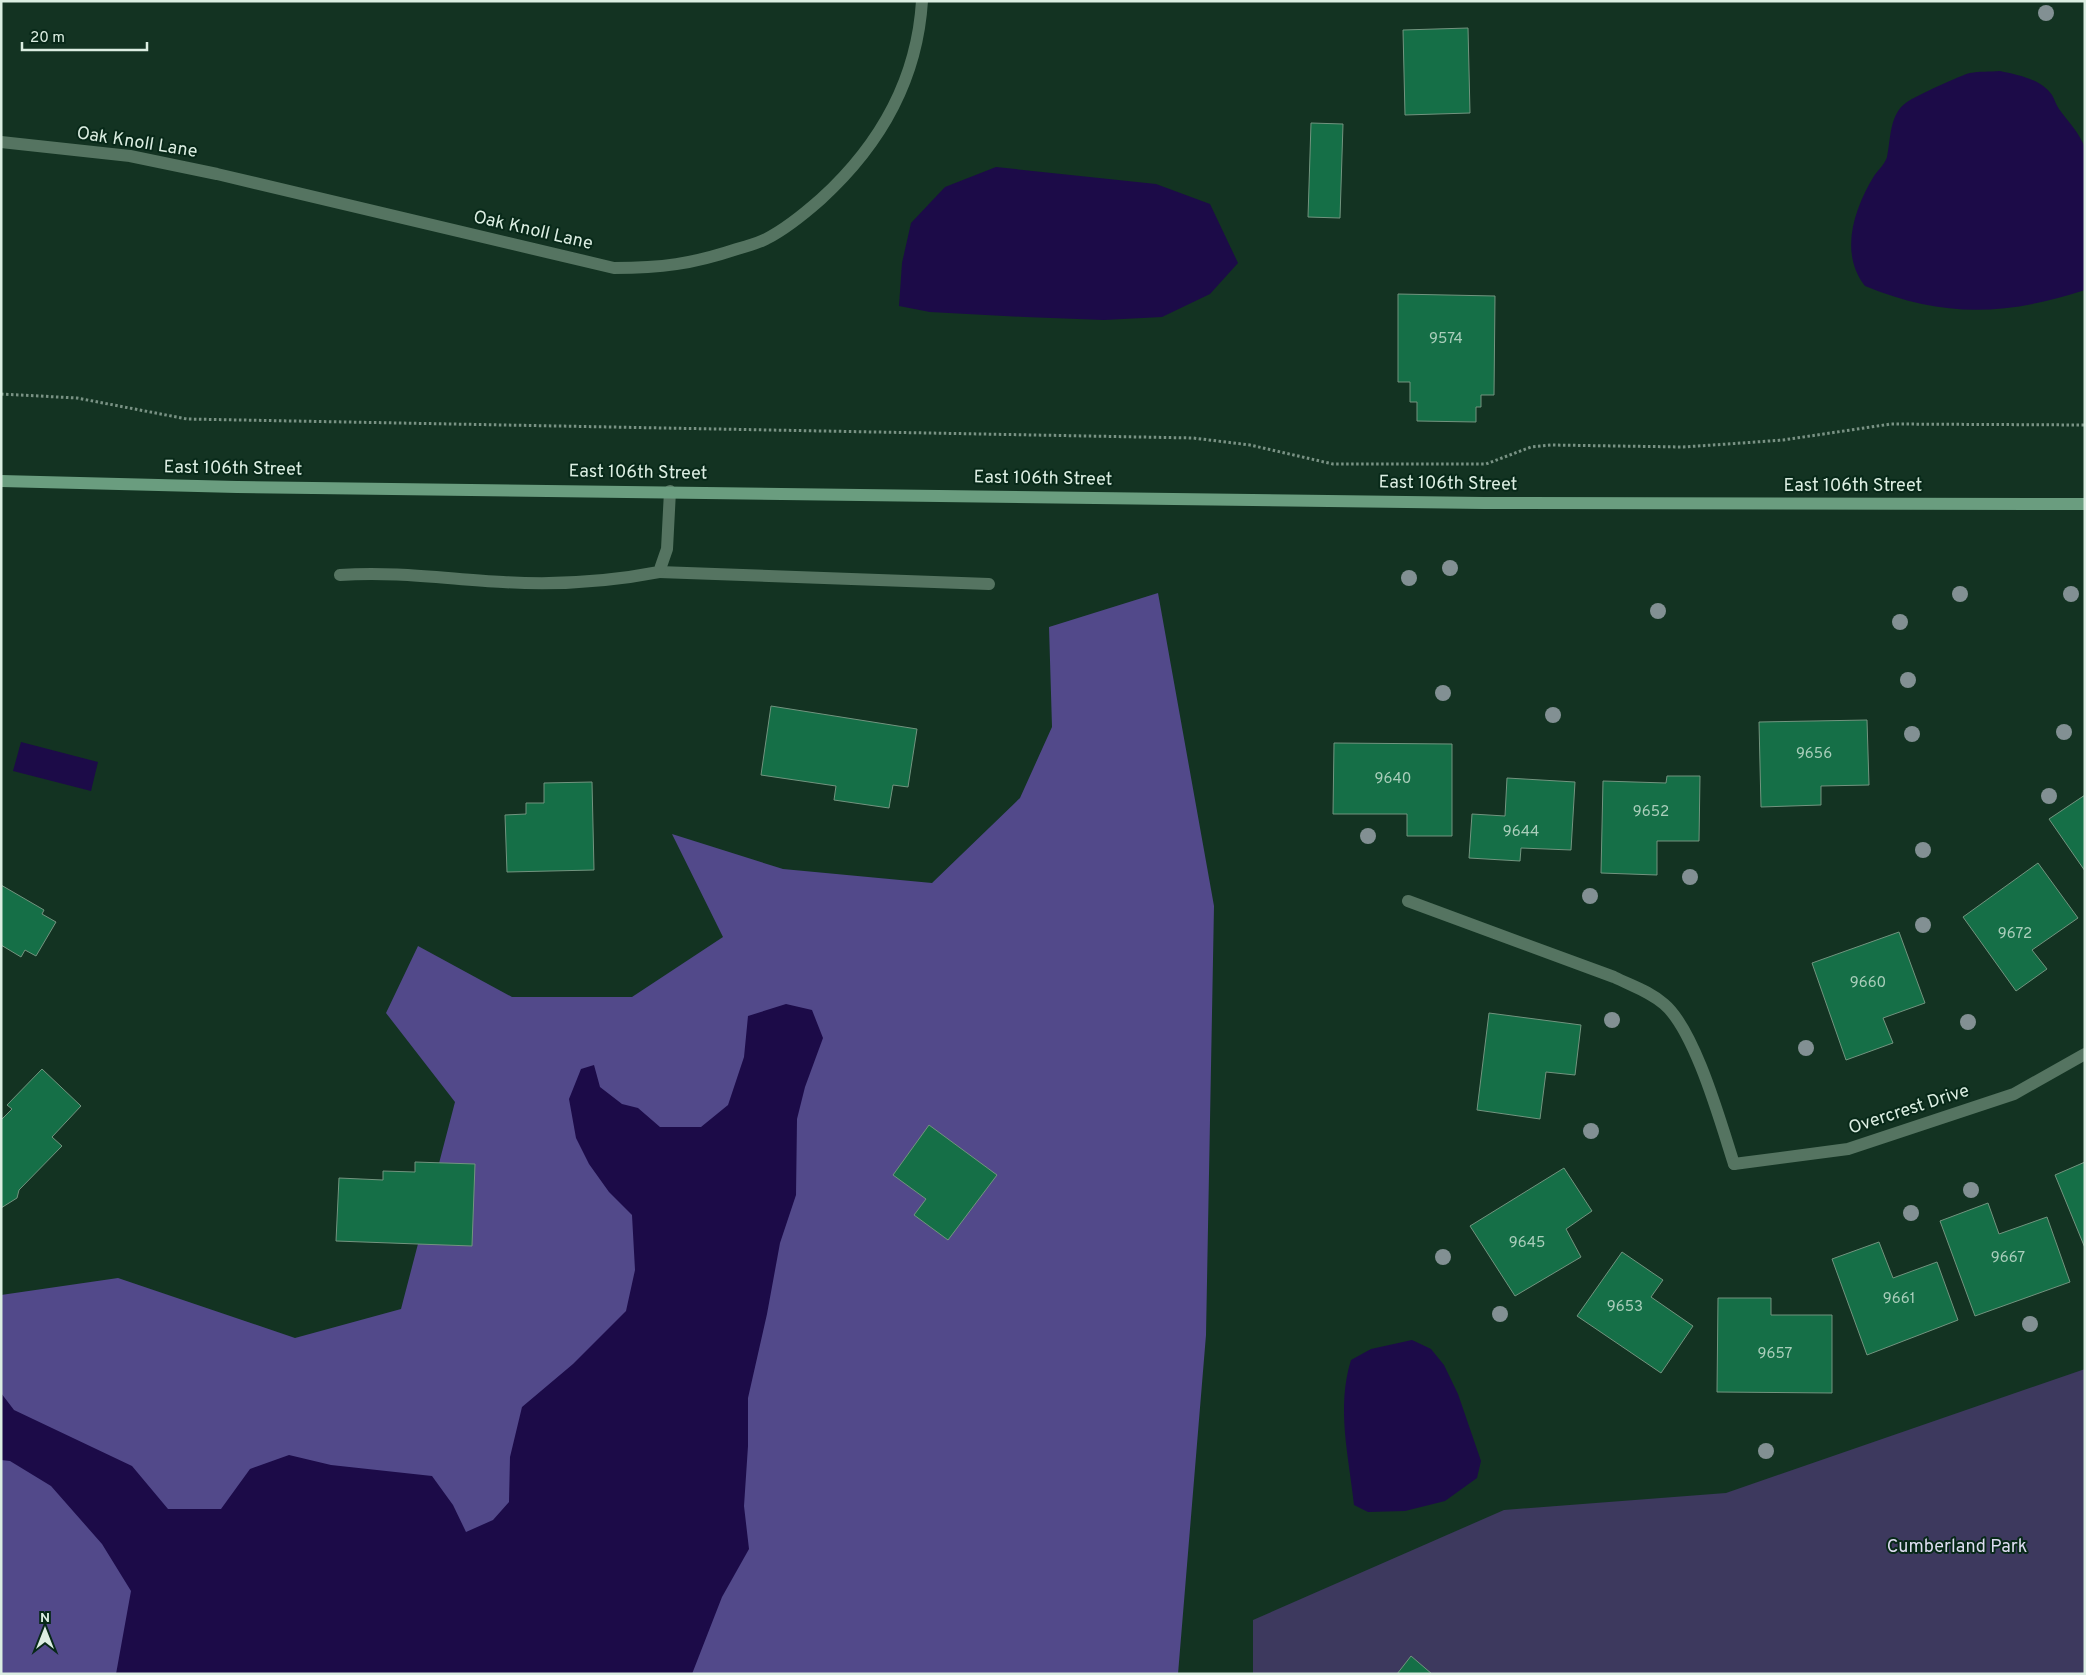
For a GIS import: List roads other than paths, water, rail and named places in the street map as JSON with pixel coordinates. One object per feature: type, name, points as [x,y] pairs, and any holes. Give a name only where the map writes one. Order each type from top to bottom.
[{"type":"main road","name":"East 106th Street","points":[[1,481],[237,487],[1484,502],[2085,504]]},
{"type":"street","name":"Oak Knoll Lane","points":[[1,142],[130,156],[226,176],[614,268],[657,268],[706,259],[765,240],[803,216],[840,181],[871,146],[892,112],[908,71],[921,19],[922,1]]},
{"type":"street","points":[[659,572],[667,549],[670,492]]},
{"type":"street","points":[[340,575],[377,572],[504,582],[581,582],[626,579],[659,572],[989,584]]},
{"type":"street","name":"Overcrest Drive","points":[[1408,902],[1614,977],[1646,990],[1666,1005],[1679,1022],[1702,1071],[1734,1164],[1848,1149],[2014,1094],[2085,1054]]},
{"type":"park label","name":"Cumberland Park","points":[[1957,1547]]}]
